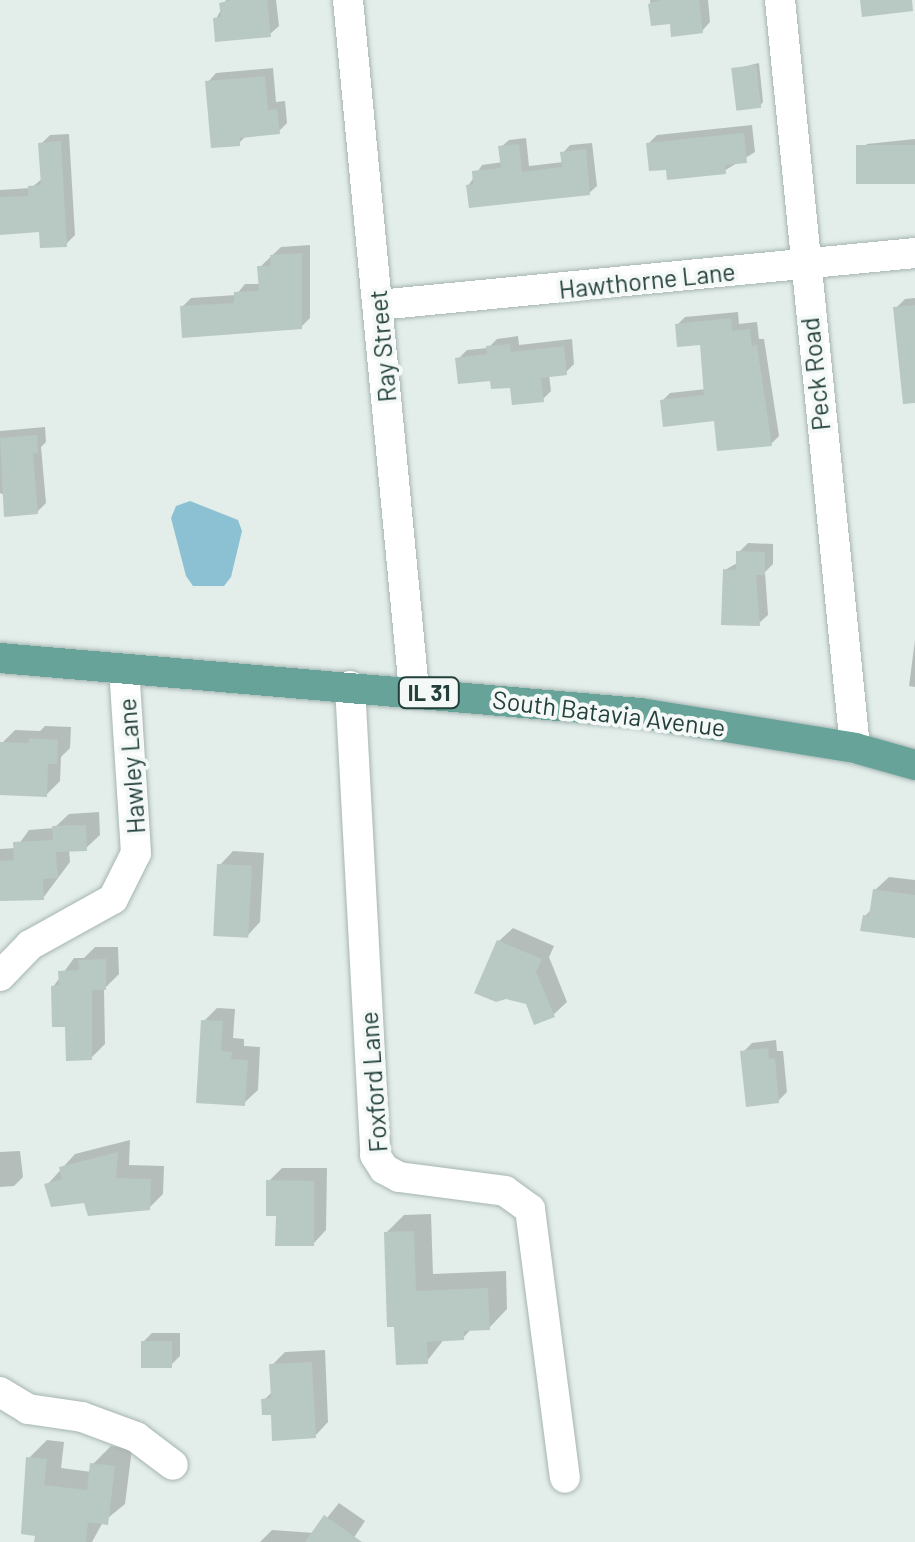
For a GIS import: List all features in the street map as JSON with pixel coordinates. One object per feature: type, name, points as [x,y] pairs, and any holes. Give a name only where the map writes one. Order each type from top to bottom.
[{"type":"main road","name":"South Batavia Avenue","points":[[0,658],[414,691],[640,714],[855,748],[915,765]]},
{"type":"street","name":"Ray Street","points":[[348,0],[414,691]]},
{"type":"street","name":"Peck Road","points":[[780,0],[855,748]]},
{"type":"street","name":"Hawthorne Lane","points":[[378,305],[915,253]]},
{"type":"street","name":"Hawley Lane","points":[[0,976],[30,945],[114,900],[136,853],[124,669]]},
{"type":"street","name":"Foxford Lane","points":[[350,686],[375,1155],[384,1169],[400,1177],[506,1191],[530,1209],[565,1478]]},
{"type":"street","points":[[0,1392],[28,1409],[82,1416],[136,1438],[173,1465]]},
{"type":"water","points":[[190,501],[238,520],[242,531],[231,577],[224,586],[193,586],[186,576],[171,518],[176,506]]},
{"type":"building","points":[[267,0],[271,37],[215,42],[213,18],[221,17],[219,3]]},
{"type":"building","points":[[660,0],[699,0],[703,33],[671,37],[670,24],[651,26],[648,4]]},
{"type":"building","points":[[860,0],[912,0],[913,11],[862,17]]},
{"type":"building","points":[[756,65],[761,108],[736,111],[731,68]]},
{"type":"building","points":[[265,76],[268,110],[277,109],[280,134],[240,138],[240,146],[211,148],[205,81]]},
{"type":"building","points":[[744,133],[747,163],[725,165],[726,174],[667,180],[666,170],[649,171],[646,143]]},
{"type":"building","points":[[61,141],[67,247],[40,248],[39,232],[0,235],[0,197],[28,196],[28,186],[41,185],[38,143]]},
{"type":"building","points":[[519,144],[522,172],[562,167],[560,152],[586,149],[590,195],[469,208],[466,185],[473,184],[472,171],[501,168],[498,146]]},
{"type":"building","points":[[856,145],[915,145],[915,184],[856,184]]},
{"type":"building","points":[[302,253],[302,329],[182,338],[180,306],[234,303],[234,292],[259,291],[257,266],[271,266],[270,255]]},
{"type":"building","points":[[915,305],[915,403],[903,404],[893,307]]},
{"type":"building","points":[[731,318],[732,331],[750,329],[752,346],[757,345],[772,446],[717,451],[714,421],[663,427],[660,400],[704,395],[700,345],[677,347],[675,324]]},
{"type":"building","points":[[510,344],[511,352],[564,346],[567,375],[541,378],[544,402],[512,405],[510,388],[491,389],[490,381],[458,384],[455,358],[487,354],[486,346]]},
{"type":"building","points":[[37,435],[38,453],[33,454],[38,514],[4,517],[0,438]]},
{"type":"building","points":[[736,551],[765,552],[765,575],[756,575],[760,626],[721,625],[723,569],[736,570]]},
{"type":"building","points":[[29,738],[58,740],[57,764],[48,764],[47,797],[0,795],[0,742],[29,743]]},
{"type":"building","points":[[86,825],[87,851],[56,852],[58,878],[43,879],[44,900],[0,901],[0,861],[14,860],[13,842],[53,840],[52,826]]},
{"type":"building","points":[[217,864],[252,866],[248,938],[213,936]]},
{"type":"building","points":[[873,889],[915,895],[915,938],[860,931],[863,915],[869,916]]},
{"type":"building","points":[[497,940],[542,959],[536,972],[555,1017],[534,1025],[526,1004],[506,999],[496,1002],[474,993]]},
{"type":"building","points":[[106,959],[106,990],[92,990],[92,1060],[66,1061],[65,1027],[52,1027],[51,986],[59,985],[58,971],[79,970],[78,960]]},
{"type":"building","points":[[201,1020],[223,1021],[221,1051],[232,1052],[231,1059],[248,1060],[245,1106],[196,1103]]},
{"type":"building","points":[[768,1048],[769,1059],[775,1058],[779,1103],[746,1107],[740,1051]]},
{"type":"building","points":[[118,1152],[116,1178],[151,1179],[150,1210],[88,1216],[84,1203],[51,1207],[44,1184],[62,1179],[59,1167]]},
{"type":"building","points":[[266,1180],[314,1181],[314,1246],[275,1246],[276,1216],[266,1216]]},
{"type":"building","points":[[414,1231],[416,1291],[488,1288],[490,1330],[464,1331],[464,1340],[427,1342],[428,1364],[396,1365],[394,1327],[387,1327],[384,1232]]},
{"type":"building","points":[[141,1341],[172,1341],[172,1368],[141,1368]]},
{"type":"building","points":[[312,1362],[316,1438],[272,1441],[271,1415],[262,1415],[261,1399],[271,1398],[269,1364]]},
{"type":"building","points":[[26,1457],[47,1459],[44,1485],[87,1490],[90,1463],[115,1466],[108,1525],[88,1522],[86,1542],[34,1542],[35,1536],[21,1534]]},
{"type":"building","points":[[324,1515],[362,1542],[305,1542]]}]
